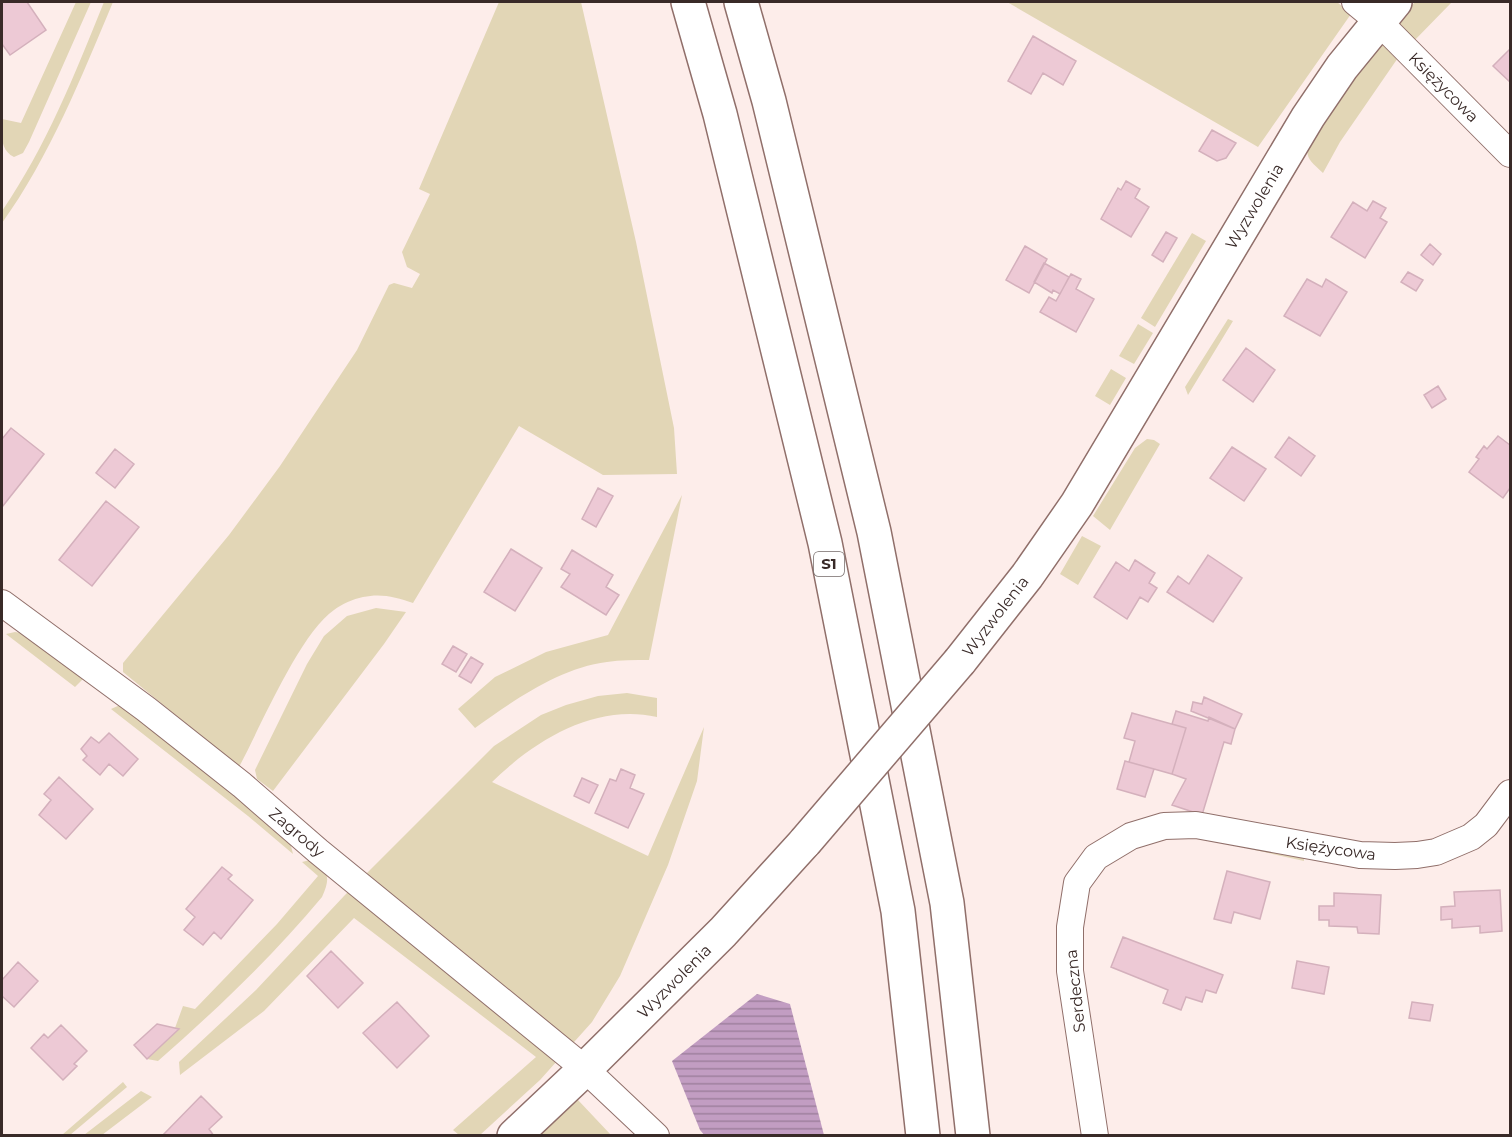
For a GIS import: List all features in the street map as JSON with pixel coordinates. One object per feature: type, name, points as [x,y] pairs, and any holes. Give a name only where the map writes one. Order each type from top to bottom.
[{"type":"main road","name":"S1","points":[[688,2],[720,114],[825,543],[898,911],[923,1136]]},
{"type":"main road","points":[[741,2],[769,101],[874,532],[947,903],[974,1136]]},
{"type":"main road","name":"Wyzwolenia","points":[[514,1136],[585,1070],[723,932],[805,842],[960,661],[1027,576],[1077,504],[1308,117],[1342,67],[1376,8]]},
{"type":"street","name":"Księżycowa","points":[[1376,8],[1510,154]]},
{"type":"street","name":"Zagrody","points":[[2,603],[146,709],[233,778],[318,851],[585,1070],[656,1136]]},
{"type":"street","name":"Księżycowa","points":[[1131,836],[1164,826],[1196,825],[1360,855],[1417,855],[1436,852],[1471,837],[1486,825],[1510,793]]},
{"type":"street","name":"Serdeczna","points":[[1095,1136],[1070,971],[1070,927],[1077,883],[1096,857],[1131,836]]},
{"type":"shaded area","points":[[76,2],[91,2],[29,142],[23,153],[14,157],[4,146],[2,119],[21,123]]},
{"type":"shaded area","points":[[104,2],[113,2],[63,116],[35,171],[2,223],[2,211],[46,136],[71,83]]},
{"type":"shaded area","points":[[499,2],[581,2],[636,242],[674,428],[677,474],[603,475],[519,426],[413,603],[388,596],[363,597],[340,606],[321,622],[295,660],[239,767],[123,672],[123,663],[229,535],[280,466],[357,350],[389,285],[394,283],[412,288],[420,274],[407,267],[402,252],[430,194],[419,189]]},
{"type":"shaded area","points":[[1007,2],[1337,2],[1351,14],[1258,147]]},
{"type":"shaded area","points":[[1415,2],[1452,2],[1411,44],[1393,26]]},
{"type":"shaded area","points":[[1382,40],[1402,52],[1340,142],[1323,173],[1309,159],[1307,151],[1309,140]]},
{"type":"shaded area","points":[[1192,233],[1206,241],[1155,327],[1141,318]]},
{"type":"shaded area","points":[[1228,319],[1233,321],[1188,395],[1185,387]]},
{"type":"shaded area","points":[[1138,324],[1153,333],[1134,364],[1119,356]]},
{"type":"shaded area","points":[[1111,369],[1126,378],[1110,405],[1095,396]]},
{"type":"shaded area","points":[[1147,439],[1160,444],[1110,530],[1093,516],[1135,448]]},
{"type":"shaded area","points":[[682,495],[649,660],[607,662],[571,671],[537,687],[475,728],[458,709],[495,677],[546,652],[608,635]]},
{"type":"shaded area","points":[[1082,536],[1101,546],[1078,585],[1060,574]]},
{"type":"shaded area","points":[[376,608],[406,612],[273,791],[257,779],[255,770],[307,664],[324,636],[347,616]]},
{"type":"shaded area","points":[[21,633],[75,670],[83,679],[75,687],[6,634]]},
{"type":"shaded area","points":[[627,693],[657,698],[657,717],[634,714],[611,715],[567,728],[527,752],[492,782],[648,856],[704,727],[697,781],[668,865],[620,976],[592,1022],[540,1080],[480,1135],[459,1135],[453,1130],[536,1057],[354,918],[264,1011],[180,1075],[179,1062],[256,990],[344,896],[494,746],[541,715],[566,705],[598,696]]},
{"type":"shaded area","points":[[120,705],[166,737],[290,842],[293,854],[111,709]]},
{"type":"shaded area","points":[[1240,842],[1304,856],[1304,861],[1237,846]]},
{"type":"shaded area","points":[[310,860],[325,871],[327,884],[322,897],[263,962],[201,1022],[158,1061],[147,1059],[179,1029],[175,1028],[183,1006],[195,1009],[277,924],[318,876],[302,862]]},
{"type":"shaded area","points":[[757,994],[790,1004],[824,1135],[705,1136],[700,1130],[672,1061]]},
{"type":"shaded area","points":[[123,1082],[127,1087],[70,1135],[62,1135]]},
{"type":"shaded area","points":[[141,1091],[152,1097],[102,1135],[84,1135]]},
{"type":"shaded area","points":[[578,1100],[611,1135],[539,1135]]},
{"type":"building","points":[[2,2],[27,2],[46,30],[10,55],[2,44]]},
{"type":"building","points":[[1033,36],[1076,61],[1063,85],[1043,73],[1031,94],[1008,81]]},
{"type":"building","points":[[1510,49],[1510,82],[1493,66]]},
{"type":"building","points":[[1212,130],[1236,143],[1226,158],[1217,161],[1199,151]]},
{"type":"building","points":[[1126,181],[1140,189],[1135,198],[1149,207],[1131,237],[1101,219],[1118,188],[1121,190]]},
{"type":"building","points":[[1373,201],[1386,208],[1380,218],[1387,222],[1365,258],[1331,237],[1353,202],[1367,211]]},
{"type":"building","points":[[1166,232],[1177,238],[1163,262],[1152,255]]},
{"type":"building","points":[[1430,244],[1441,254],[1433,265],[1421,255]]},
{"type":"building","points":[[1025,246],[1047,259],[1029,293],[1006,280]]},
{"type":"building","points":[[1044,263],[1069,277],[1060,294],[1053,290],[1052,293],[1034,282]]},
{"type":"building","points":[[1408,272],[1423,280],[1416,291],[1401,282]]},
{"type":"building","points":[[1071,274],[1081,279],[1076,289],[1094,299],[1076,332],[1040,312],[1049,297],[1056,301]]},
{"type":"building","points":[[1307,279],[1322,287],[1326,279],[1347,292],[1320,336],[1284,316]]},
{"type":"building","points":[[1246,348],[1275,370],[1253,402],[1223,380]]},
{"type":"building","points":[[1438,386],[1446,399],[1432,408],[1424,395]]},
{"type":"building","points":[[11,428],[44,454],[2,507],[2,439]]},
{"type":"building","points":[[1498,436],[1510,445],[1510,488],[1503,498],[1469,472],[1479,459],[1476,457],[1484,446],[1487,449]]},
{"type":"building","points":[[1289,437],[1315,456],[1301,476],[1275,457]]},
{"type":"building","points":[[1232,447],[1266,469],[1244,501],[1210,478]]},
{"type":"building","points":[[115,449],[134,464],[115,488],[96,473]]},
{"type":"building","points":[[598,488],[613,496],[596,527],[582,519]]},
{"type":"building","points":[[106,501],[139,527],[92,586],[59,560]]},
{"type":"building","points":[[511,549],[542,568],[515,611],[484,592]]},
{"type":"building","points":[[572,550],[613,575],[606,587],[619,595],[606,615],[561,587],[570,574],[561,569]]},
{"type":"building","points":[[1208,555],[1242,578],[1213,622],[1167,592],[1178,576],[1189,584]]},
{"type":"building","points":[[1135,560],[1155,573],[1149,583],[1157,588],[1148,602],[1140,597],[1127,619],[1094,597],[1116,562],[1129,571]]},
{"type":"building","points":[[453,646],[467,654],[456,672],[442,664]]},
{"type":"building","points":[[471,657],[483,664],[471,683],[459,676]]},
{"type":"building","points":[[1204,697],[1242,714],[1235,729],[1191,711],[1193,702],[1202,704]]},
{"type":"building","points":[[1176,711],[1208,721],[1209,717],[1235,729],[1231,744],[1224,742],[1202,815],[1172,805],[1186,779],[1172,774],[1186,728],[1172,724]]},
{"type":"building","points":[[1132,713],[1186,728],[1172,774],[1129,762],[1135,741],[1124,738]]},
{"type":"building","points":[[109,733],[138,759],[123,776],[109,764],[100,775],[83,760],[87,756],[81,749],[91,737],[99,743]]},
{"type":"building","points":[[1125,761],[1154,769],[1145,797],[1117,789]]},
{"type":"building","points":[[621,769],[635,775],[630,788],[644,794],[628,828],[595,813],[610,779],[616,781]]},
{"type":"building","points":[[59,777],[93,809],[66,839],[39,815],[51,800],[44,794]]},
{"type":"building","points":[[582,778],[598,785],[589,803],[574,796]]},
{"type":"building","points":[[222,867],[232,875],[228,879],[253,900],[221,939],[214,932],[203,945],[184,930],[195,917],[186,909]]},
{"type":"building","points":[[1227,871],[1270,882],[1260,919],[1234,912],[1231,923],[1214,919]]},
{"type":"building","points":[[1500,890],[1502,931],[1480,933],[1480,926],[1452,928],[1452,919],[1441,920],[1441,907],[1455,906],[1454,892]]},
{"type":"building","points":[[1334,893],[1381,895],[1379,934],[1358,933],[1357,927],[1329,926],[1329,920],[1319,920],[1319,906],[1334,906]]},
{"type":"building","points":[[1123,937],[1223,975],[1216,993],[1206,990],[1202,1002],[1186,997],[1181,1010],[1163,1003],[1168,990],[1111,967]]},
{"type":"building","points":[[331,951],[363,983],[338,1008],[307,976]]},
{"type":"building","points":[[1297,961],[1329,967],[1324,994],[1292,988]]},
{"type":"building","points":[[18,962],[38,981],[14,1007],[2,996],[2,980]]},
{"type":"building","points":[[397,1002],[429,1036],[397,1068],[363,1033]]},
{"type":"building","points":[[1412,1002],[1433,1005],[1430,1021],[1409,1018]]},
{"type":"building","points":[[157,1024],[179,1029],[147,1059],[134,1045]]},
{"type":"building","points":[[61,1025],[87,1051],[74,1064],[77,1066],[63,1080],[31,1048],[44,1034],[48,1038]]},
{"type":"building","points":[[201,1096],[222,1117],[209,1129],[214,1136],[162,1136]]}]
